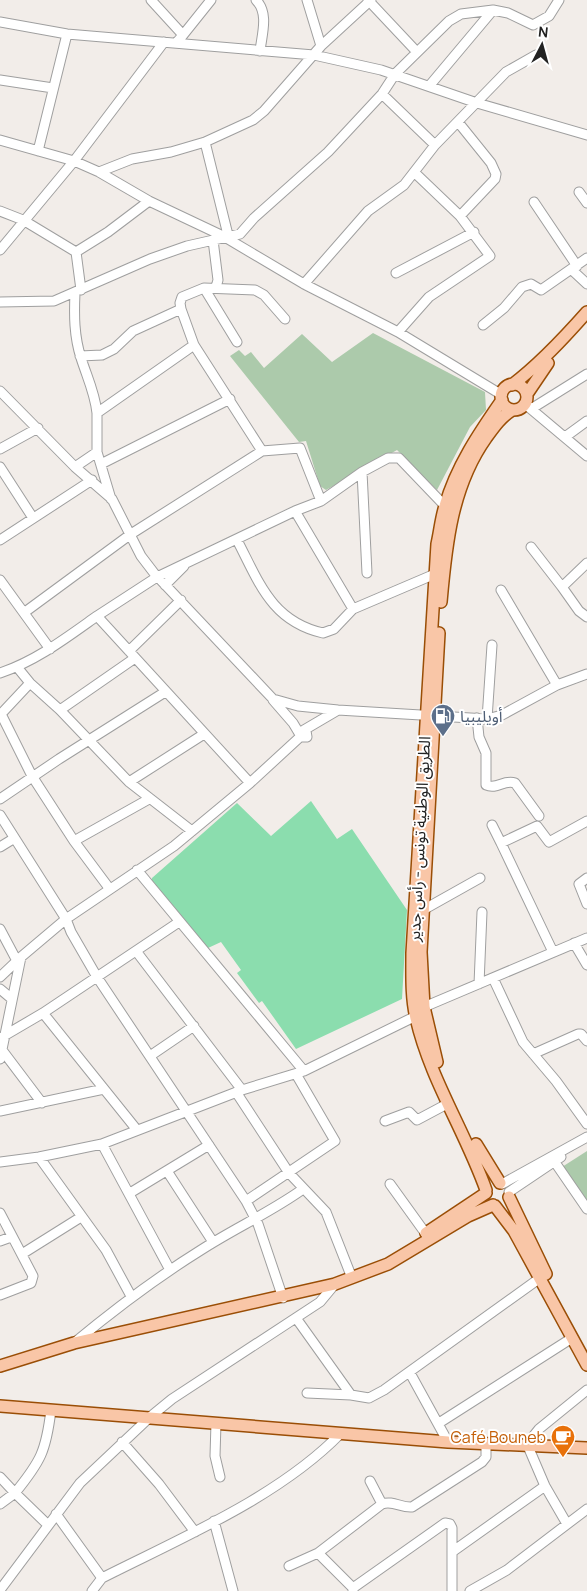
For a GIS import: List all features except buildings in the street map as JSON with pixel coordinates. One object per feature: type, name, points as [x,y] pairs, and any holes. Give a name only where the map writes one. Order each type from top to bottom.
[{"type":"main road","points":[[587,312],[528,373],[505,388],[502,397],[505,406],[512,410],[519,409],[528,403],[541,369],[587,321]]},
{"type":"main road","points":[[512,385],[520,385],[528,403]]},
{"type":"main road","name":"الطريق الوطنية تونس - رأس جدير","points":[[502,397],[470,450],[445,506],[438,544],[435,574],[420,952],[424,1007],[443,1079],[480,1153],[505,1189],[521,1225],[587,1350]]},
{"type":"main road","name":"الطريق الوطنية تونس - رأس جدير","points":[[486,1191],[475,1159],[436,1081],[416,1016],[412,953],[430,714],[447,543],[456,499],[477,451],[500,419],[512,410]]},
{"type":"main road","points":[[1,1366],[74,1343],[283,1298],[345,1280],[388,1264],[468,1216],[494,1205],[505,1203],[505,1189],[490,1185],[486,1191],[426,1234],[345,1280]]},
{"type":"main road","points":[[486,1191],[486,1199],[494,1205],[514,1231],[587,1365]]},
{"type":"main road","points":[[0,1400],[20,1408]]},
{"type":"main road","points":[[0,1406],[341,1434],[505,1445],[587,1454]]},
{"type":"main road","points":[[528,1447],[587,1448]]},
{"type":"street","points":[[151,0],[183,35]]},
{"type":"street","points":[[176,44],[212,0]]},
{"type":"street","points":[[256,0],[261,5],[264,14],[260,51]]},
{"type":"street","points":[[307,0],[321,46]]},
{"type":"street","points":[[0,302],[33,303],[54,301],[150,259],[187,246],[240,234],[254,218],[328,152],[382,94],[394,74],[416,51],[454,17],[471,12],[493,10],[508,13],[533,25],[549,16],[558,6],[559,0]]},
{"type":"street","points":[[99,172],[132,159],[171,152],[205,142],[253,120],[321,46],[369,1],[416,51]]},
{"type":"street","points":[[430,86],[493,10]]},
{"type":"street","points":[[0,22],[67,34],[314,54],[394,74],[477,103],[587,135]]},
{"type":"street","points":[[38,151],[67,34]]},
{"type":"street","points":[[0,250],[74,161],[164,42]]},
{"type":"street","points":[[304,284],[363,216],[404,185],[436,145],[511,68],[536,55]]},
{"type":"street","points":[[0,80],[53,88]]},
{"type":"street","points":[[382,94],[436,145]]},
{"type":"street","points":[[458,122],[491,163],[496,174],[495,179],[460,216]]},
{"type":"street","points":[[0,140],[74,161],[99,172],[149,201],[225,236],[304,284],[398,332],[502,397]]},
{"type":"street","points":[[205,142],[225,236]]},
{"type":"street","points":[[398,332],[429,297],[490,257],[474,232],[460,216],[414,172]]},
{"type":"street","points":[[579,192],[587,203]]},
{"type":"street","points":[[76,252],[122,222],[149,201]]},
{"type":"street","points":[[534,202],[587,284]]},
{"type":"street","points":[[0,212],[23,220],[76,252]]},
{"type":"street","points":[[396,273],[474,232]]},
{"type":"street","points":[[213,240],[218,280],[216,287]]},
{"type":"street","points":[[76,252],[78,291],[72,316],[80,356],[96,397],[97,452],[112,499],[141,556],[157,577],[181,600],[293,723],[304,731]]},
{"type":"street","points":[[483,325],[504,308],[525,285],[531,284],[542,290],[587,258]]},
{"type":"street","points":[[204,288],[237,342]]},
{"type":"street","points":[[262,451],[194,345],[180,303],[182,297],[204,288],[244,288],[261,292],[285,319]]},
{"type":"street","points":[[80,356],[102,355],[118,346],[133,331],[181,309]]},
{"type":"street","points":[[97,413],[194,345]]},
{"type":"street","points":[[587,374],[528,403],[587,456]]},
{"type":"street","points":[[1,394],[38,428],[75,467],[112,499]]},
{"type":"street","points":[[101,464],[230,399]]},
{"type":"street","points":[[565,437],[587,421]]},
{"type":"street","points":[[0,449],[38,428]]},
{"type":"street","points":[[25,612],[131,534],[262,451],[300,448],[321,501]]},
{"type":"street","points":[[75,467],[97,452]]},
{"type":"street","points":[[0,672],[17,667],[50,649],[157,577],[295,511],[321,501],[362,472],[388,458],[399,458],[445,506]]},
{"type":"street","points":[[0,467],[33,518]]},
{"type":"street","points":[[362,472],[367,573]]},
{"type":"street","points":[[0,540],[92,480]]},
{"type":"street","points":[[295,511],[353,609]]},
{"type":"street","points":[[237,540],[264,592],[279,612],[323,633],[334,630],[353,609],[435,574]]},
{"type":"street","points":[[531,546],[579,611],[587,617]]},
{"type":"street","points":[[165,585],[192,559]]},
{"type":"street","points":[[562,587],[587,563]]},
{"type":"street","points":[[0,580],[50,649]]},
{"type":"street","points":[[501,590],[557,686]]},
{"type":"street","points":[[60,710],[132,654],[181,600]]},
{"type":"street","points":[[97,616],[250,783]]},
{"type":"street","points":[[487,719],[492,645]]},
{"type":"street","points":[[17,667],[30,683],[60,710],[129,782],[148,799],[192,831]]},
{"type":"street","points":[[273,699],[298,706],[338,710],[430,714],[487,719],[502,715],[557,686],[587,674]]},
{"type":"street","points":[[30,683],[0,713],[32,776],[74,841],[109,888]]},
{"type":"street","points":[[0,799],[32,776],[165,692]]},
{"type":"street","points":[[0,977],[66,918],[174,846],[250,783],[304,731],[338,710]]},
{"type":"street","points":[[477,718],[479,737],[486,753],[486,785],[496,787],[508,781],[516,783],[539,816]]},
{"type":"street","points":[[129,782],[204,734]]},
{"type":"street","points":[[74,841],[148,799]]},
{"type":"street","points":[[0,815],[66,918],[71,932],[97,977],[246,1201],[255,1218],[283,1298]]},
{"type":"street","points":[[501,844],[537,826],[548,841],[552,841],[587,821]]},
{"type":"street","points":[[492,825],[554,952]]},
{"type":"street","points":[[0,847],[14,839]]},
{"type":"street","points":[[137,870],[300,1072],[335,1140],[334,1143],[246,1201]]},
{"type":"street","points":[[423,910],[480,878]]},
{"type":"street","points":[[587,878],[578,884],[587,904]]},
{"type":"street","points":[[479,984],[482,912]]},
{"type":"street","points":[[2,1037],[43,1013],[179,922]]},
{"type":"street","points":[[0,929],[19,959],[12,999],[2,1037],[1,1055],[42,1102]]},
{"type":"street","points":[[424,1007],[587,938]]},
{"type":"street","points":[[574,943],[587,965]]},
{"type":"street","points":[[0,1590],[80,1483],[122,1442],[172,1399],[320,1302],[345,1280],[326,1212],[289,1172],[239,1091],[194,1026],[136,951]]},
{"type":"street","points":[[493,978],[523,1042],[587,1124]]},
{"type":"street","points":[[0,989],[12,999]]},
{"type":"street","points":[[43,1013],[138,1130]]},
{"type":"street","points":[[0,1162],[39,1157],[102,1144],[239,1091],[300,1072],[416,1016]]},
{"type":"street","points":[[150,1056],[194,1026]]},
{"type":"street","points":[[533,1054],[578,1034],[581,1034],[587,1041]]},
{"type":"street","points":[[0,1111],[104,1089]]},
{"type":"street","points":[[385,1121],[409,1112],[417,1120],[447,1104]]},
{"type":"street","points":[[505,1189],[587,1138]]},
{"type":"street","points":[[102,1144],[170,1270]]},
{"type":"street","points":[[130,1193],[208,1146]]},
{"type":"street","points":[[39,1157],[106,1250],[131,1296]]},
{"type":"street","points":[[553,1160],[587,1209]]},
{"type":"street","points":[[167,1171],[213,1242]]},
{"type":"street","points":[[390,1184],[426,1234]]},
{"type":"street","points":[[74,1343],[131,1296],[213,1242],[278,1206],[303,1189]]},
{"type":"street","points":[[0,1213],[33,1276],[32,1281],[0,1295]]},
{"type":"street","points":[[22,1254],[81,1217]]},
{"type":"street","points":[[0,1241],[11,1237]]},
{"type":"street","points":[[307,1393],[372,1397],[410,1373],[540,1278]]},
{"type":"street","points":[[296,1318],[351,1395]]},
{"type":"street","points":[[439,1423],[572,1338]]},
{"type":"street","points":[[410,1373],[448,1442]]},
{"type":"street","points":[[567,1524],[545,1486],[528,1447],[538,1429],[587,1390]]},
{"type":"street","points":[[0,1504],[15,1493],[37,1466],[44,1451],[51,1410]]},
{"type":"street","points":[[216,1423],[215,1456],[220,1477]]},
{"type":"street","points":[[92,1591],[102,1578],[195,1532],[279,1484],[315,1459],[341,1434]]},
{"type":"street","points":[[122,1442],[159,1484],[195,1532]]},
{"type":"street","points":[[289,1566],[318,1553],[382,1504],[388,1502],[404,1507],[412,1507],[482,1462],[486,1457],[486,1444]]},
{"type":"street","points":[[0,1477],[48,1525]]},
{"type":"street","points":[[370,1481],[382,1504]]},
{"type":"street","points":[[452,1552],[545,1486]]},
{"type":"street","points":[[470,1591],[507,1570],[587,1509]]},
{"type":"street","points":[[56,1514],[102,1578]]},
{"type":"street","points":[[214,1521],[233,1591]]},
{"type":"street","points":[[318,1553],[353,1590],[444,1523],[452,1526],[452,1591]]},
{"type":"green space","points":[[373,333],[485,392],[486,410],[470,427],[437,490],[397,450],[326,490],[320,486],[306,441],[299,442],[230,356],[239,350],[245,356],[251,352],[264,368],[302,334],[332,362]]},
{"type":"green space","points":[[311,801],[337,839],[352,829],[407,910],[402,999],[296,1049],[262,1001],[259,1003],[237,973],[241,970],[221,942],[208,948],[151,883],[152,878],[237,803],[271,836]]},
{"type":"green space","points":[[587,1151],[587,1203],[562,1167]]},
{"type":"place","name":"أويليبيا","points":[[443,737]]},
{"type":"place","name":"Café Bouneb","points":[[563,1458]]}]
